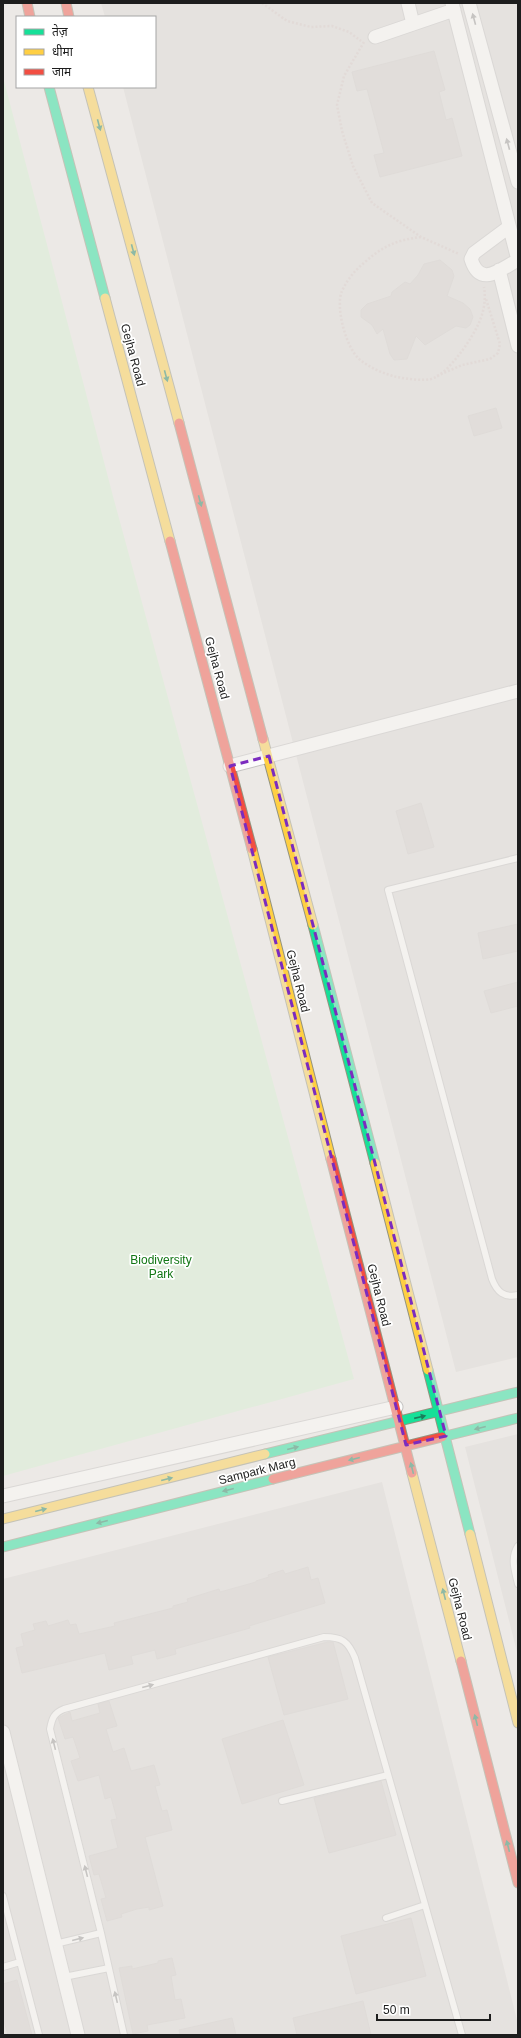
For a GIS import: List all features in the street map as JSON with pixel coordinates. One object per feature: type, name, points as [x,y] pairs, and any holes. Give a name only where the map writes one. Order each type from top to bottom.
[{"type":"street","points":[[26,3],[30,16]]},
{"type":"street","points":[[66,3],[70,16]]},
{"type":"street","points":[[408,3],[413,24]]},
{"type":"street","points":[[469,3],[518,182]]},
{"type":"street","points":[[369,40],[453,7],[518,260],[483,276],[478,273],[471,259],[474,253],[509,227]]},
{"type":"street","name":"Gejha Road","points":[[49,88],[230,766],[518,1883]]},
{"type":"street","points":[[88,88],[269,756],[441,1413],[518,1723]]},
{"type":"street","points":[[499,270],[518,346]]},
{"type":"street","points":[[230,766],[518,691]]},
{"type":"street","name":"Sampark Marg","points":[[3,1519],[441,1413],[518,1392]]},
{"type":"street","points":[[3,1496],[396,1406]]},
{"type":"street","name":"Sampark Marg","points":[[3,1547],[518,1418]]},
{"type":"street","points":[[3,1732],[78,2035]]},
{"type":"lane","points":[[518,858],[388,890],[492,1279],[500,1293],[504,1295],[518,1294]]},
{"type":"lane","points":[[518,1546],[515,1550],[513,1562],[518,1584]]},
{"type":"lane","points":[[124,2035],[101,1933],[50,1729],[56,1712],[324,1637],[336,1637],[344,1641],[351,1648],[355,1658],[462,2035]]},
{"type":"lane","points":[[282,1801],[388,1775]]},
{"type":"lane","points":[[3,1896],[39,2035]]},
{"type":"lane","points":[[386,1918],[425,1905]]},
{"type":"lane","points":[[55,1944],[101,1933]]},
{"type":"lane","points":[[3,1967],[20,1962]]},
{"type":"lane","points":[[63,1977],[109,1968]]},
{"type":"path","points":[[262,3],[287,21],[311,27],[332,26],[369,40],[344,76],[337,105],[342,131],[354,166],[372,202],[421,237],[471,259]]},
{"type":"path","points":[[421,237],[401,240],[376,252],[355,270],[342,292],[340,315],[347,340],[359,358],[383,374],[406,379],[431,379],[462,365],[490,360],[498,353],[500,344],[486,299],[483,276]]},
{"type":"path","points":[[431,379],[451,365],[471,338],[483,314],[486,299]]},
{"type":"highlighted area","points":[[269,756],[446,1436],[406,1445],[230,766]]},
{"type":"shaded area","points":[[101,3],[518,3],[518,1357],[456,1372],[123,88],[156,88],[156,16],[105,16]]},
{"type":"shaded area","points":[[518,1434],[518,1656],[465,1447]]},
{"type":"shaded area","points":[[382,1482],[518,2024],[518,2035],[3,2035],[3,1579]]},
{"type":"green space","name":"Biodiversity Park","points":[[3,77],[114,500],[354,1379],[3,1476]]},
{"type":"building","points":[[434,51],[445,90],[439,92],[446,120],[452,118],[462,156],[380,177],[374,155],[384,153],[367,89],[357,91],[352,72]]},
{"type":"building","points":[[440,260],[452,270],[454,276],[447,296],[463,303],[470,309],[473,317],[470,325],[466,328],[456,326],[425,345],[416,336],[407,359],[394,360],[390,354],[383,329],[377,334],[372,325],[361,317],[361,310],[367,304],[391,296],[392,292],[405,282],[410,284],[418,275],[424,264]]},
{"type":"building","points":[[496,408],[502,428],[474,436],[468,416]]},
{"type":"building","points":[[421,803],[434,847],[408,854],[396,811]]},
{"type":"building","points":[[518,924],[518,951],[483,959],[478,933]]},
{"type":"building","points":[[518,982],[518,1006],[491,1013],[484,991]]},
{"type":"building","points":[[308,1567],[311,1580],[318,1578],[325,1603],[249,1626],[250,1628],[175,1649],[176,1654],[157,1659],[155,1650],[131,1656],[133,1664],[109,1670],[105,1653],[22,1673],[16,1648],[24,1646],[21,1634],[35,1630],[33,1624],[46,1621],[48,1626],[68,1620],[70,1625],[76,1624],[79,1634],[115,1626],[114,1623],[173,1608],[173,1606],[188,1602],[187,1599],[219,1589],[220,1592],[256,1582],[269,1577],[268,1575],[283,1570],[285,1574]]},
{"type":"building","points":[[333,1642],[348,1699],[284,1715],[268,1657]]},
{"type":"building","points":[[109,1701],[117,1726],[106,1729],[113,1752],[124,1748],[131,1771],[154,1765],[160,1785],[155,1786],[162,1811],[167,1810],[172,1830],[145,1837],[163,1906],[149,1910],[149,1907],[137,1909],[121,1914],[122,1917],[107,1921],[101,1899],[106,1898],[99,1874],[94,1875],[89,1856],[118,1848],[111,1820],[117,1819],[111,1797],[105,1799],[99,1775],[78,1781],[71,1761],[80,1758],[73,1737],[65,1739],[58,1718],[70,1712],[72,1721],[100,1713],[98,1704]]},
{"type":"building","points":[[283,1720],[304,1785],[242,1804],[222,1739]]},
{"type":"building","points":[[381,1781],[396,1835],[329,1853],[314,1798]]},
{"type":"building","points":[[411,1918],[426,1976],[356,1994],[341,1936]]},
{"type":"building","points":[[172,1958],[176,1975],[171,1976],[175,2000],[181,1999],[185,2018],[147,2025],[148,2031],[133,2034],[119,1968],[132,1966],[132,1969]]},
{"type":"building","points":[[17,1980],[32,2035],[8,2035],[3,2018],[3,1984]]},
{"type":"building","points":[[363,2001],[371,2035],[297,2035],[293,2018]]},
{"type":"building","points":[[232,2018],[236,2035],[180,2035],[179,2030]]},
{"type":"traffic: fast","points":[[49,88],[105,298]]},
{"type":"traffic: fast","points":[[313,925],[375,1163]]},
{"type":"traffic: fast","points":[[428,1370],[470,1534]]},
{"type":"traffic: fast","points":[[265,1454],[518,1392]]},
{"type":"traffic: fast","points":[[442,1437],[518,1418]]},
{"type":"traffic: fast","points":[[3,1547],[273,1479]]},
{"type":"traffic: slow","points":[[88,88],[179,423]]},
{"type":"traffic: slow","points":[[105,298],[170,541]]},
{"type":"traffic: slow","points":[[263,739],[313,925]]},
{"type":"traffic: slow","points":[[252,849],[331,1159]]},
{"type":"traffic: slow","points":[[375,1163],[428,1370]]},
{"type":"traffic: slow","points":[[3,1519],[265,1454]]},
{"type":"traffic: slow","points":[[412,1473],[461,1661]]},
{"type":"traffic: slow","points":[[470,1534],[518,1723]]},
{"type":"traffic: jam","points":[[27,3],[30,16]]},
{"type":"traffic: jam","points":[[66,3],[69,16]]},
{"type":"traffic: jam","points":[[179,423],[263,739]]},
{"type":"traffic: jam","points":[[170,541],[252,849]]},
{"type":"traffic: jam","points":[[331,1159],[412,1473]]},
{"type":"traffic: jam","points":[[273,1479],[442,1437]]},
{"type":"traffic: jam","points":[[461,1661],[518,1883]]}]
